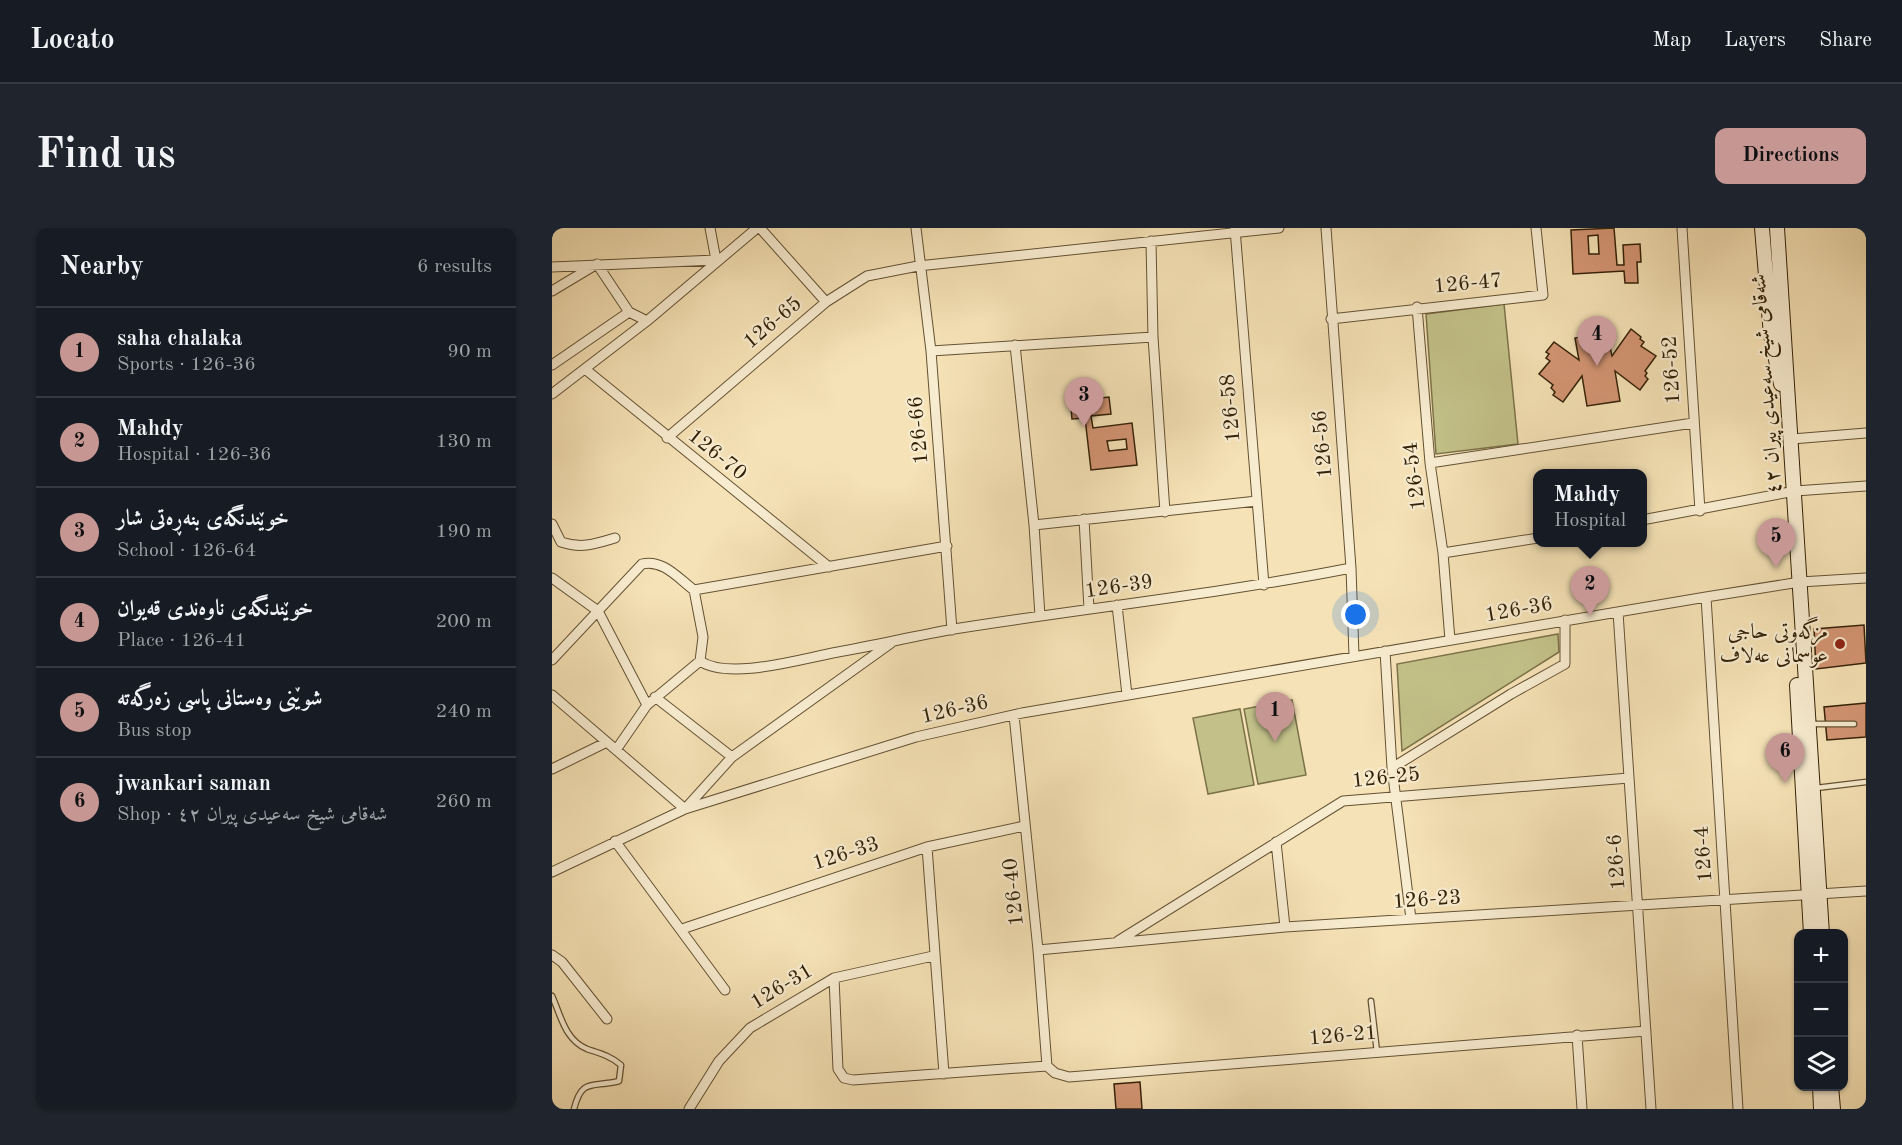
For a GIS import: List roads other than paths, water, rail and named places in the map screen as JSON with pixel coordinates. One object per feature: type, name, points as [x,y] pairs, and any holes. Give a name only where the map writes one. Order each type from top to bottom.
[{"type":"main road","points":[[1762,228],[1771,335],[1785,384]]},
{"type":"main road","name":"شەقامی شیخ سەعیدی پیران ٤٢","points":[[1771,228],[1792,439],[1791,492]]},
{"type":"main road","name":"شەقامی شیخ سەعیدی پیران ٤٢","points":[[1777,228],[1814,895],[1821,929]]},
{"type":"main road","points":[[1785,384],[1792,328],[1786,228]]},
{"type":"main road","name":"شەقامی شیخ سەعیدی پیران ٤٢","points":[[1796,583],[1813,789],[1814,895],[1811,929]]},
{"type":"main road","points":[[1820,1091],[1821,1109]]},
{"type":"main road","points":[[1831,1091],[1833,1109]]},
{"type":"street","points":[[710,228],[716,260]]},
{"type":"street","points":[[552,394],[647,321],[716,260],[759,228],[826,302]]},
{"type":"street","name":"126-66","points":[[916,228],[918,266],[931,351],[952,630]]},
{"type":"street","name":"126-65","points":[[667,438],[826,302],[867,276],[918,266],[1279,228]]},
{"type":"street","name":"126-56","points":[[1326,228],[1351,568],[1354,656]]},
{"type":"street","name":"126-47","points":[[1331,319],[1417,307],[1543,295],[1536,228]]},
{"type":"street","name":"126-52","points":[[1682,228],[1700,511]]},
{"type":"street","name":"126-58","points":[[1235,231],[1264,585]]},
{"type":"street","points":[[1150,241],[1153,337],[1165,512]]},
{"type":"street","points":[[552,267],[716,260]]},
{"type":"street","points":[[552,291],[597,264]]},
{"type":"street","points":[[597,264],[629,312],[647,321]]},
{"type":"street","name":"126-54","points":[[1417,307],[1430,463],[1443,553],[1450,640]]},
{"type":"street","points":[[552,365],[629,312]]},
{"type":"street","points":[[931,351],[1153,337]]},
{"type":"street","points":[[1015,345],[1034,525],[1040,616]]},
{"type":"street","name":"126-70","points":[[585,369],[667,438],[829,567]]},
{"type":"street","points":[[1430,463],[1693,423]]},
{"type":"street","points":[[1792,439],[1866,433]]},
{"type":"street","points":[[1647,519],[1791,492],[1866,486]]},
{"type":"street","points":[[1034,525],[1257,501]]},
{"type":"street","points":[[1084,519],[1089,609]]},
{"type":"street","points":[[552,524],[561,542],[573,546],[587,547],[615,538]]},
{"type":"street","points":[[1443,553],[1533,539]]},
{"type":"street","points":[[694,590],[947,546]]},
{"type":"street","points":[[552,660],[642,564],[653,562],[663,566],[694,590],[703,637],[700,661],[647,705],[616,750]]},
{"type":"street","name":"126-39","points":[[700,661],[710,668],[728,670],[952,630],[1264,585],[1351,568]]},
{"type":"street","points":[[552,578],[598,611],[647,705]]},
{"type":"street","name":"126-36","points":[[552,872],[685,809],[916,737],[1014,715],[1706,597],[1796,583],[1866,578]]},
{"type":"street","name":"126-4","points":[[1706,597],[1738,1109]]},
{"type":"street","points":[[1117,605],[1127,695]]},
{"type":"street","name":"126-6","points":[[1618,612],[1651,1109]]},
{"type":"street","points":[[1392,768],[1511,694],[1565,664],[1565,621]]},
{"type":"street","points":[[552,695],[685,809],[732,757],[893,641]]},
{"type":"street","points":[[1385,651],[1392,768],[1411,918]]},
{"type":"street","points":[[655,697],[732,757]]},
{"type":"street","name":"126-40","points":[[1014,715],[1038,950],[1047,1066]]},
{"type":"street","points":[[552,769],[607,742]]},
{"type":"street","name":"126-25","points":[[1116,943],[1343,801],[1395,795],[1629,778]]},
{"type":"street","name":"126-33","points":[[681,929],[927,847],[1024,826]]},
{"type":"street","points":[[615,841],[725,990]]},
{"type":"street","points":[[1276,842],[1285,927]]},
{"type":"street","points":[[927,847],[933,956],[944,1074]]},
{"type":"street","name":"126-23","points":[[1038,950],[1285,927],[1411,918],[1866,891]]},
{"type":"street","points":[[552,955],[562,962],[607,1019]]},
{"type":"street","name":"126-31","points":[[689,1109],[719,1061],[750,1028],[834,978],[933,956]]},
{"type":"street","points":[[834,978],[838,1069],[844,1077],[853,1080],[1047,1066]]},
{"type":"street","name":"126-21","points":[[1047,1066],[1055,1073],[1069,1077],[1646,1031]]},
{"type":"street","points":[[1577,1035],[1582,1109]]},
{"type":"lane","points":[[1809,724],[1854,724]]},
{"type":"lane","points":[[1813,789],[1866,782]]},
{"type":"lane","points":[[552,996],[562,1022],[575,1042],[614,1058],[621,1065],[619,1081],[586,1086],[579,1091],[574,1109]]},
{"type":"lane","points":[[1371,1001],[1377,1052]]},
{"type":"place","name":"خوێندنگەی ناوەندی قەیوان","points":[[1597,366]]},
{"type":"place","name":"خوێندنگەی بنەڕەتی شار","points":[[1084,427]]},
{"type":"place","name":"شوێنی وەستانی پاسی زەرگەتە","points":[[1776,568]]},
{"type":"place","name":"Mahdy","points":[[1590,616]]},
{"type":"place","name":"مزگەوتی حاجی عوسمانی عەلاف","points":[[1840,644]]},
{"type":"place","name":"saha chalaka","points":[[1275,742]]},
{"type":"place","name":"jwankari saman","points":[[1785,783]]}]
